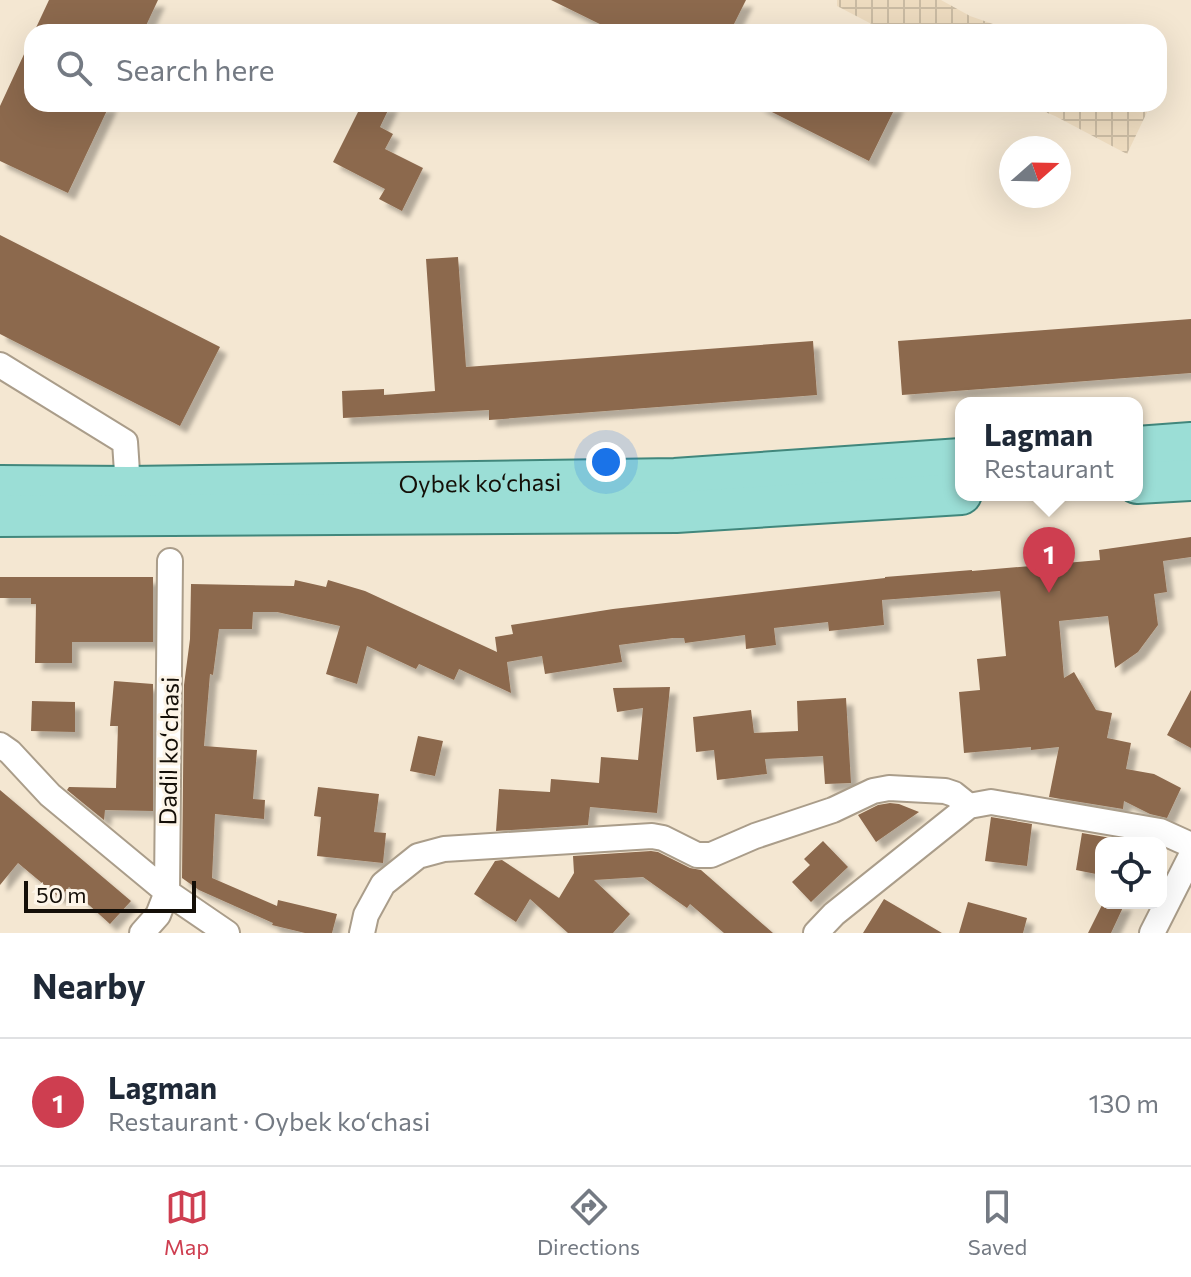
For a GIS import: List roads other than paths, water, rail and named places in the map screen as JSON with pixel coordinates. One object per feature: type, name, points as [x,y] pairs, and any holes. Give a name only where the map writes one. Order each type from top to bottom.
[{"type":"main road","points":[[1143,447],[1191,443]]},
{"type":"main road","name":"Oybek ko‘chasi","points":[[0,486],[675,479],[955,459]]},
{"type":"main road","points":[[1143,483],[1191,480]]},
{"type":"main road","name":"Oybek ko‘chasi","points":[[0,516],[676,512],[955,494]]},
{"type":"street","points":[[0,365],[125,442],[128,487]]},
{"type":"street","name":"Dadil koʻchasi","points":[[142,933],[158,915],[167,892],[170,561]]},
{"type":"street","points":[[0,745],[50,795],[167,892],[227,933]]},
{"type":"street","points":[[362,933],[366,915],[383,884],[418,856],[444,849],[652,836],[663,838],[697,855],[711,855],[755,836],[833,810],[873,791],[889,788],[945,791],[969,806]]},
{"type":"street","points":[[816,933],[834,914],[969,806],[991,802],[1160,831],[1191,845]]},
{"type":"street","points":[[1152,933],[1191,856]]},
{"type":"place","name":"Lagman","points":[[1049,593]]}]
